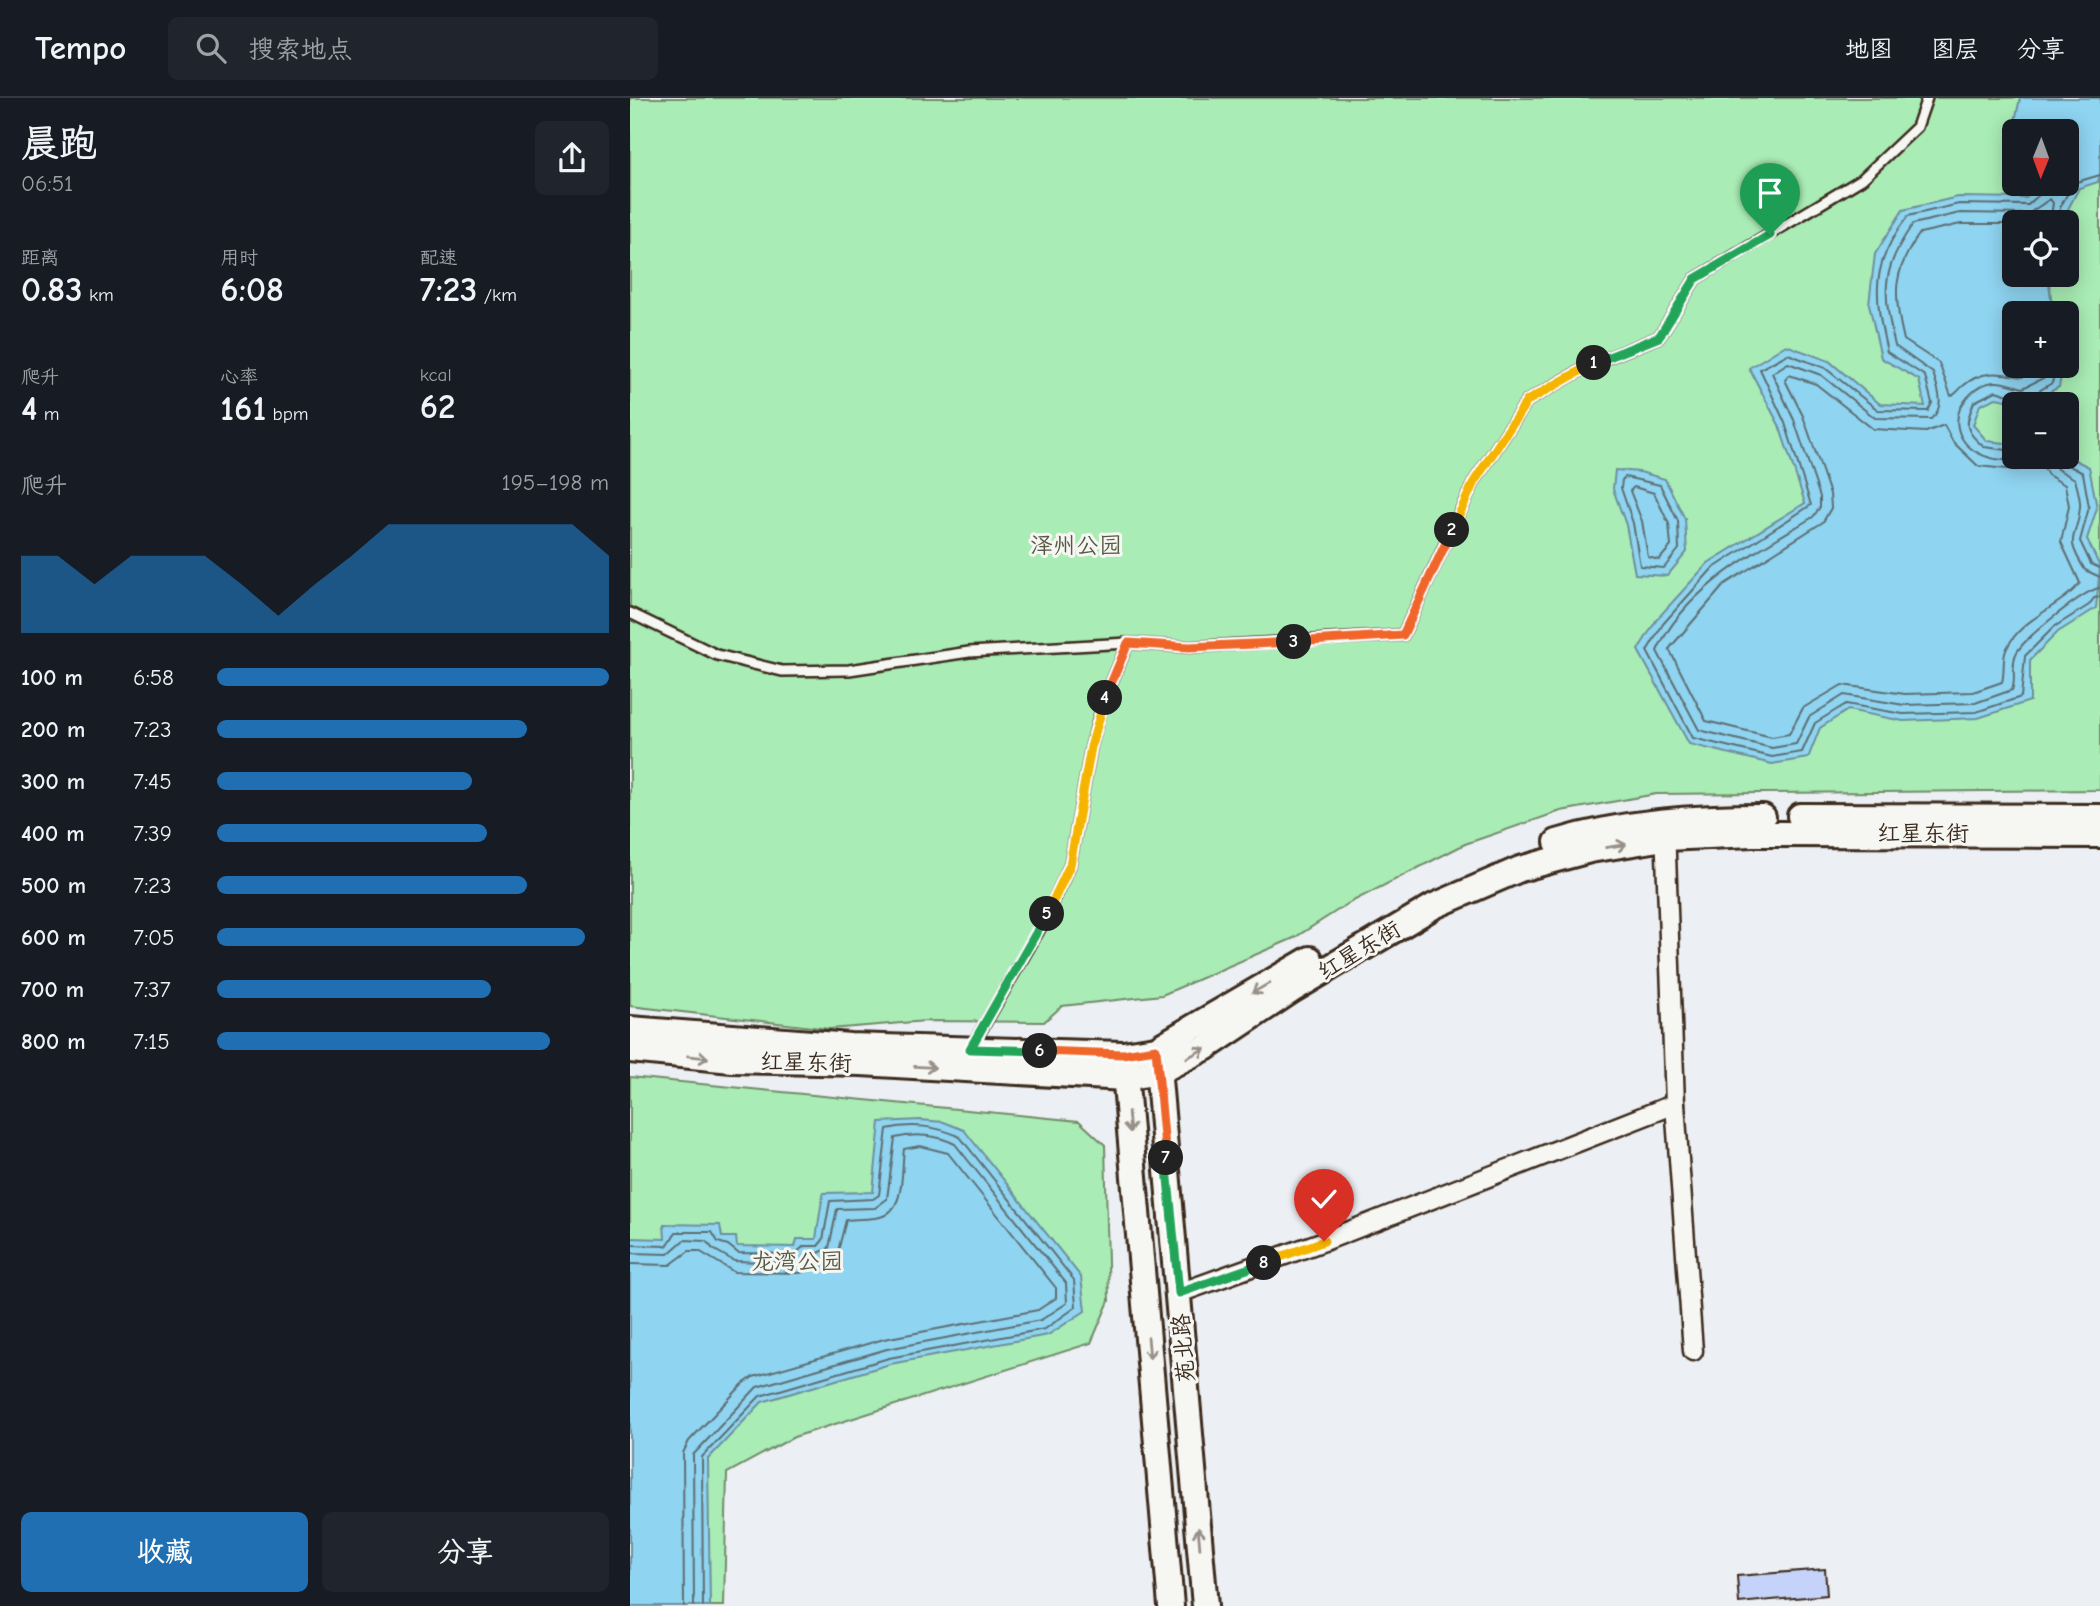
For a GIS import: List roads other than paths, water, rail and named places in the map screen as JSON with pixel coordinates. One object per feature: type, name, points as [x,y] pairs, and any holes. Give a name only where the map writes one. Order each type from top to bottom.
[{"type":"main road","name":"红星东街","points":[[630,1050],[732,1060],[861,1063],[1124,1066],[1157,1061],[1205,1048],[1292,990],[1434,906],[1520,869],[1665,829],[1752,817],[2100,817]]},
{"type":"main road","name":"红星东街","points":[[1665,829],[1752,834],[2100,835]]},
{"type":"main road","name":"红星东街","points":[[630,1029],[822,1044],[970,1049],[1124,1066]]},
{"type":"main road","name":"苑北路","points":[[1157,1061],[1205,1606]]},
{"type":"main road","name":"苑北路","points":[[1124,1066],[1171,1606]]},
{"type":"street","points":[[1665,829],[1675,1104],[1693,1351]]},
{"type":"street","points":[[1179,1293],[1324,1241],[1675,1104]]},
{"type":"lane","points":[[630,613],[717,655],[782,671],[849,670],[969,652],[1128,643],[1189,647],[1403,635],[1474,482],[1527,401],[1592,364],[1659,337],[1695,279],[1861,179],[1917,127],[1927,98]]},
{"type":"lane","points":[[970,1049],[1039,930],[1070,865],[1091,747],[1103,703],[1128,643]]},
{"type":"water","points":[[2020,98],[2100,98],[2098,182],[2079,188],[2079,119],[2015,119]]},
{"type":"water","points":[[2075,196],[2068,210],[2002,210],[2002,287],[2050,287],[2051,301],[2002,301],[2002,378],[2061,378],[2059,387],[2050,392],[2002,392],[2002,399],[1996,398],[1980,405],[1973,425],[1987,441],[2002,443],[2002,469],[2079,469],[2079,462],[2089,467],[2097,508],[2087,539],[2100,567],[2096,608],[2058,632],[2030,660],[2030,701],[1978,718],[1903,721],[1848,710],[1820,728],[1808,758],[1772,764],[1689,744],[1638,650],[1657,619],[1708,563],[1805,503],[1779,425],[1749,368],[1786,345],[1829,361],[1880,404],[1925,406],[1919,380],[1881,358],[1869,304],[1875,254],[1903,210],[1958,197]]},
{"type":"water","points":[[1615,470],[1640,472],[1665,479],[1685,519],[1687,552],[1667,576],[1635,574],[1626,525],[1613,489]]},
{"type":"water","points":[[880,1122],[944,1122],[964,1130],[1081,1277],[1085,1311],[1048,1335],[890,1364],[762,1402],[708,1459],[710,1606],[630,1606],[630,1238],[665,1239],[664,1224],[720,1225],[722,1237],[736,1237],[737,1246],[795,1247],[797,1239],[816,1239],[823,1193],[873,1192]]},
{"type":"park label","name":"泽州公园","points":[[1076,545]]},
{"type":"park label","name":"龙湾公园","points":[[797,1261]]}]
